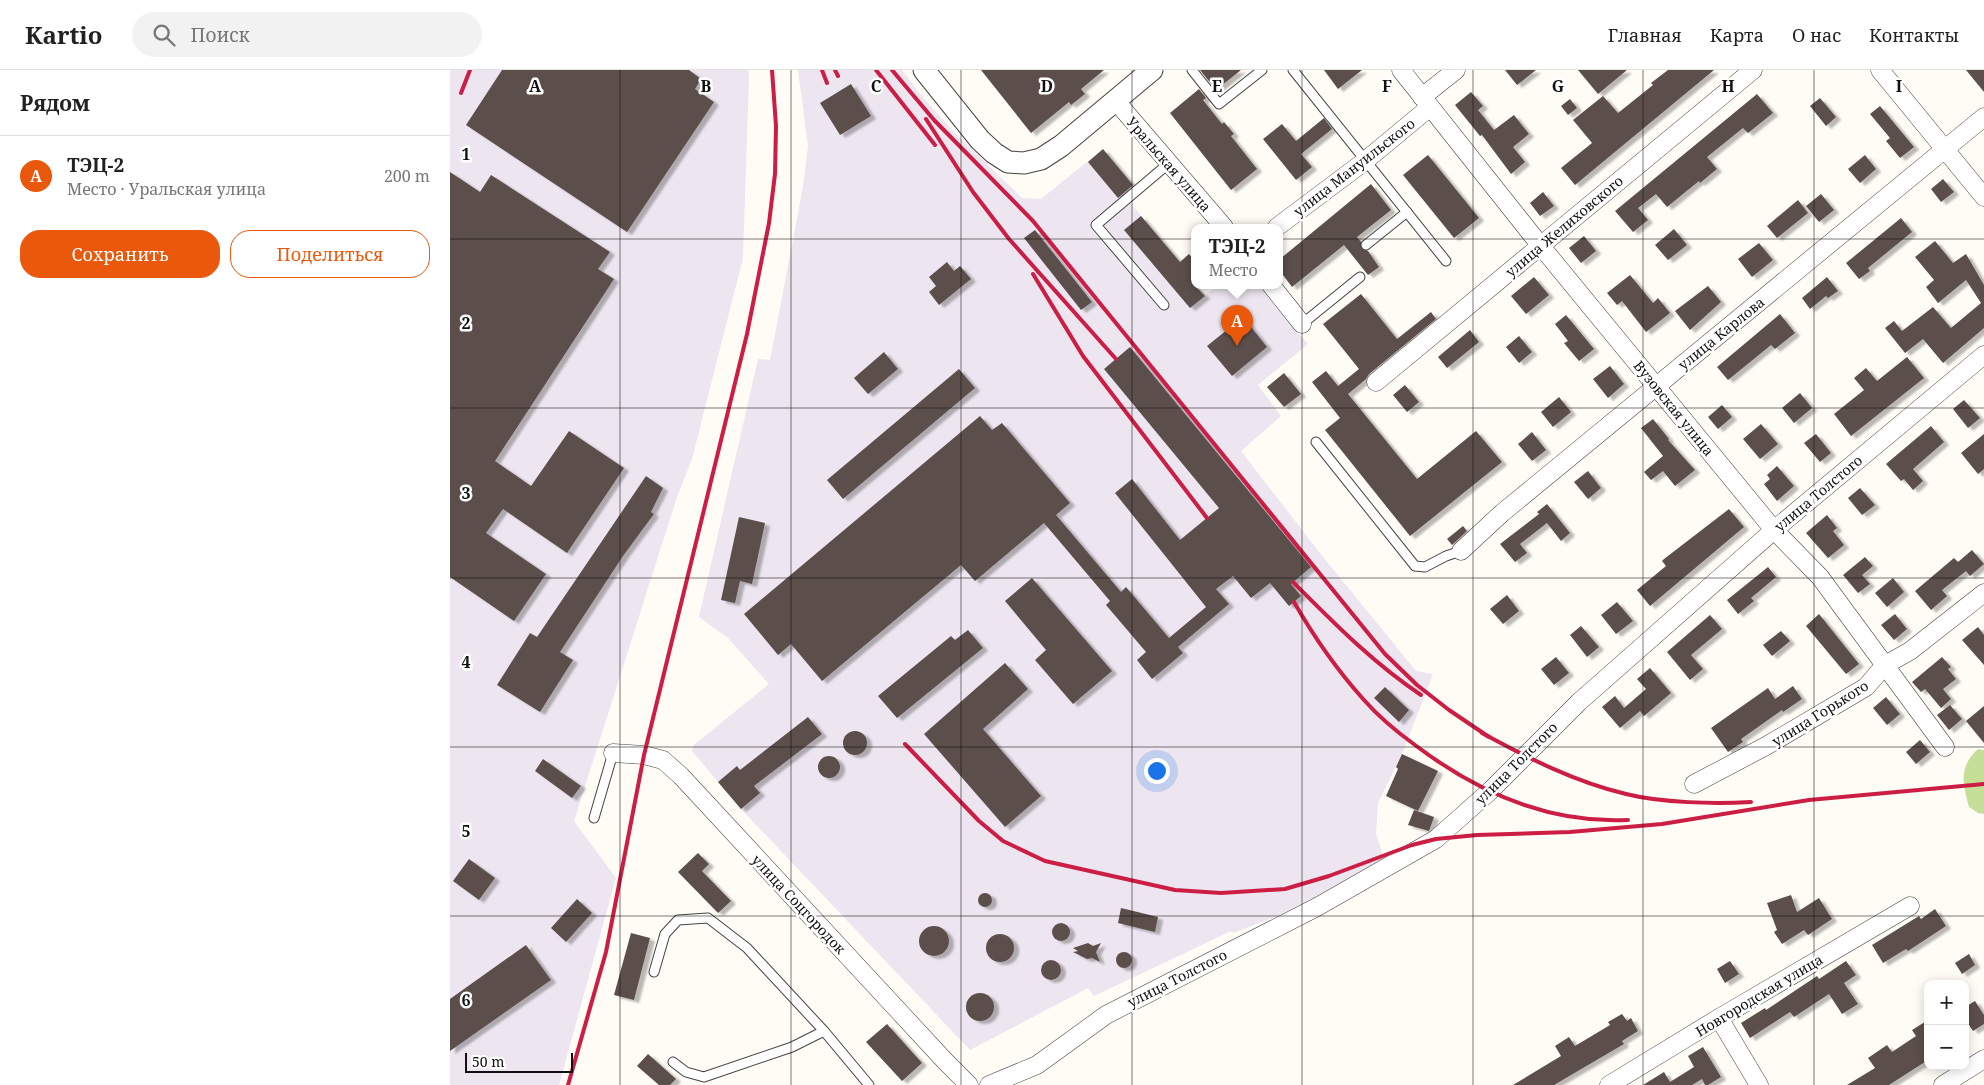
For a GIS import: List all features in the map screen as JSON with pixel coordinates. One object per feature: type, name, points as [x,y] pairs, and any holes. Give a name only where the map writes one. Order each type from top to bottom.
[{"type":"street","points":[[924,70],[980,140],[994,153],[1008,162],[1024,163],[1042,159],[1061,146],[1152,70]]},
{"type":"street","name":"Вузовская улица","points":[[1400,70],[1540,245],[1774,530],[1820,577],[1842,604],[1856,627],[1946,747]]},
{"type":"street","name":"улица Мануильского","points":[[1281,224],[1365,161],[1456,70]]},
{"type":"street","name":"улица Желиховского","points":[[1376,382],[1753,70]]},
{"type":"street","points":[[1880,70],[1984,197]]},
{"type":"street","name":"Уральская улица","points":[[1115,100],[1221,224]]},
{"type":"street","name":"улица Карлова","points":[[1461,551],[1502,513],[1984,117]]},
{"type":"street","points":[[1274,289],[1302,324]]},
{"type":"street","name":"улица Толстого","points":[[990,1085],[1037,1065],[1106,1015],[1317,906],[1436,839],[1490,791],[1578,702],[1774,530],[1984,355]]},
{"type":"street","name":"улица Горького","points":[[1694,784],[1766,746],[1866,687],[1885,665],[1910,651],[1984,593]]},
{"type":"street","name":"улица Соцгородок","points":[[613,753],[663,760],[681,776],[967,1084]]},
{"type":"street","name":"Новгородская улица","points":[[1609,1085],[1910,906]]},
{"type":"street","points":[[1719,1018],[1759,1085]]},
{"type":"street","points":[[1943,1085],[1984,1059]]},
{"type":"lane","points":[[1192,70],[1219,104],[1262,70]]},
{"type":"lane","points":[[1293,70],[1446,261]]},
{"type":"lane","points":[[1164,305],[1096,225],[1168,164]]},
{"type":"lane","points":[[1366,245],[1407,212]]},
{"type":"lane","points":[[1302,324],[1360,277]]},
{"type":"lane","points":[[1316,442],[1415,566],[1425,567],[1446,556],[1461,551]]},
{"type":"lane","points":[[594,818],[613,753]]},
{"type":"lane","points":[[654,972],[665,934],[678,920],[708,918],[747,948],[824,1032],[869,1085]]},
{"type":"lane","points":[[673,1062],[686,1072],[704,1076],[792,1048],[824,1032]]},
{"type":"shaded area","points":[[450,70],[748,70],[749,74],[743,258],[692,459],[677,497],[574,821],[616,878],[559,1085],[450,1085]]},
{"type":"shaded area","points":[[798,70],[902,70],[952,130],[1022,198],[1041,199],[1103,149],[1134,186],[1123,195],[1180,262],[1189,254],[1191,256],[1191,289],[1200,289],[1205,295],[1213,289],[1261,289],[1308,344],[1258,385],[1281,416],[1241,451],[1319,552],[1416,671],[1433,674],[1402,754],[1378,803],[1376,834],[1385,861],[1315,902],[1236,932],[1229,932],[1094,996],[1088,988],[970,1050],[741,809],[692,751],[694,745],[769,684],[728,638],[699,617],[758,359],[770,360],[803,187],[808,146]]},
{"type":"green space","points":[[1978,749],[1984,750],[1984,814],[1978,813],[1969,807],[1964,783],[1967,762]]},
{"type":"building","points":[[502,70],[689,70],[701,79],[695,89],[714,102],[627,232],[466,125]]},
{"type":"building","points":[[981,70],[1104,70],[1081,89],[1085,94],[1071,105],[1069,102],[1031,133]]},
{"type":"building","points":[[1200,70],[1241,70],[1216,90]]},
{"type":"building","points":[[1324,70],[1362,70],[1338,89]]},
{"type":"building","points":[[1505,70],[1536,70],[1517,85]]},
{"type":"building","points":[[1578,70],[1627,70],[1598,94]]},
{"type":"building","points":[[1668,70],[1714,70],[1575,185],[1561,168],[1592,143],[1573,120],[1603,96],[1618,113],[1653,85],[1651,83]]},
{"type":"building","points":[[1966,70],[1984,70],[1984,92]]},
{"type":"building","points":[[851,84],[871,116],[840,135],[820,103]]},
{"type":"building","points":[[1199,89],[1206,98],[1203,100],[1222,124],[1224,122],[1234,134],[1231,136],[1257,169],[1231,190],[1170,113]]},
{"type":"building","points":[[1471,92],[1483,106],[1478,110],[1494,130],[1514,115],[1529,134],[1513,147],[1525,162],[1511,174],[1482,135],[1480,136],[1455,105]]},
{"type":"building","points":[[1757,94],[1773,113],[1748,133],[1743,128],[1707,157],[1717,169],[1667,207],[1656,194],[1638,208],[1648,220],[1633,232],[1615,211]]},
{"type":"building","points":[[1820,98],[1836,117],[1826,126],[1810,106]]},
{"type":"building","points":[[1570,99],[1577,108],[1568,115],[1561,106]]},
{"type":"building","points":[[1880,106],[1914,147],[1900,158],[1886,141],[1890,138],[1870,114]]},
{"type":"building","points":[[1324,118],[1332,129],[1301,154],[1312,167],[1296,180],[1263,139],[1282,124],[1296,141]]},
{"type":"building","points":[[1103,149],[1133,185],[1118,198],[1088,162]]},
{"type":"building","points":[[1428,155],[1479,218],[1454,238],[1403,175]]},
{"type":"building","points":[[1865,155],[1876,169],[1860,183],[1848,169]]},
{"type":"building","points":[[450,172],[480,192],[491,175],[610,252],[598,269],[614,279],[495,461],[531,486],[569,431],[624,468],[567,553],[503,509],[486,533],[546,574],[514,621],[450,577]]},
{"type":"building","points":[[1943,179],[1954,192],[1941,202],[1931,189]]},
{"type":"building","points":[[1371,184],[1391,210],[1357,237],[1361,242],[1361,248],[1368,251],[1379,267],[1368,275],[1344,245],[1292,287],[1283,275],[1283,257]]},
{"type":"building","points":[[1543,192],[1554,206],[1540,216],[1530,203]]},
{"type":"building","points":[[1821,194],[1834,210],[1819,222],[1806,206]]},
{"type":"building","points":[[1798,200],[1808,213],[1777,238],[1767,226]]},
{"type":"building","points":[[1141,216],[1180,262],[1189,254],[1191,256],[1191,289],[1198,289],[1205,296],[1190,308],[1124,230]]},
{"type":"building","points":[[1901,218],[1912,232],[1868,268],[1870,271],[1859,279],[1846,263]]},
{"type":"building","points":[[1674,229],[1687,245],[1668,260],[1655,245]]},
{"type":"building","points":[[1035,230],[1092,302],[1081,310],[1024,238]]},
{"type":"building","points":[[1584,236],[1596,251],[1581,263],[1569,248]]},
{"type":"building","points":[[1935,241],[1953,263],[1966,254],[1984,285],[1984,328],[1943,363],[1923,339],[1905,353],[1885,328],[1894,321],[1902,331],[1933,307],[1951,328],[1981,303],[1966,280],[1938,303],[1926,287],[1934,280],[1915,257]]},
{"type":"building","points":[[1759,243],[1773,260],[1752,277],[1738,259]]},
{"type":"building","points":[[947,262],[954,271],[960,266],[971,279],[939,305],[929,292],[936,286],[929,277]]},
{"type":"building","points":[[1630,275],[1653,303],[1658,298],[1670,313],[1646,332],[1622,301],[1617,305],[1607,293]]},
{"type":"building","points":[[1534,277],[1549,295],[1526,314],[1511,296]]},
{"type":"building","points":[[1827,277],[1838,291],[1828,298],[1826,296],[1810,309],[1802,298]]},
{"type":"building","points":[[1708,286],[1721,302],[1690,330],[1675,311]]},
{"type":"building","points":[[1361,294],[1397,339],[1431,312],[1436,319],[1369,374],[1366,379],[1348,394],[1417,479],[1476,431],[1502,462],[1410,536],[1325,430],[1340,418],[1312,382],[1326,371],[1338,386],[1359,369],[1323,324]]},
{"type":"building","points":[[1780,314],[1795,333],[1775,349],[1771,345],[1728,380],[1717,367]]},
{"type":"building","points":[[1566,315],[1594,349],[1579,361],[1564,343],[1568,341],[1555,324]]},
{"type":"building","points":[[1243,317],[1267,347],[1232,376],[1207,346]]},
{"type":"building","points":[[1470,330],[1479,342],[1447,368],[1438,357]]},
{"type":"building","points":[[1519,336],[1532,352],[1519,363],[1506,347]]},
{"type":"building","points":[[1130,347],[1311,567],[1291,584],[1301,596],[1289,606],[1270,583],[1251,598],[1233,576],[1216,589],[1229,604],[1178,647],[1183,653],[1152,679],[1137,660],[1146,652],[1106,605],[1110,601],[1044,523],[975,581],[961,565],[822,681],[791,644],[778,655],[744,614],[980,416],[992,430],[1002,423],[1070,503],[1056,515],[1121,592],[1126,587],[1169,638],[1206,607],[1115,493],[1132,479],[1180,540],[1219,508],[1104,369]]},
{"type":"building","points":[[884,352],[898,369],[868,394],[854,378]]},
{"type":"building","points":[[1907,357],[1924,378],[1851,436],[1834,414],[1864,390],[1854,378],[1866,368],[1877,381]]},
{"type":"building","points":[[1610,366],[1624,384],[1608,398],[1593,379]]},
{"type":"building","points":[[959,369],[975,388],[843,499],[827,480]]},
{"type":"building","points":[[1284,373],[1301,394],[1284,407],[1267,387]]},
{"type":"building","points":[[1405,385],[1419,402],[1407,412],[1393,395]]},
{"type":"building","points":[[1800,393],[1812,408],[1794,423],[1782,408]]},
{"type":"building","points":[[1559,397],[1571,412],[1553,427],[1541,412]]},
{"type":"building","points":[[1964,400],[1980,418],[1968,428],[1953,409]]},
{"type":"building","points":[[1722,405],[1732,417],[1718,429],[1708,417]]},
{"type":"building","points":[[1653,419],[1668,440],[1695,470],[1675,486],[1663,471],[1651,480],[1644,472],[1663,456],[1641,428]]},
{"type":"building","points":[[1761,424],[1778,444],[1760,459],[1743,439]]},
{"type":"building","points":[[1931,426],[1944,442],[1913,469],[1923,481],[1913,490],[1904,479],[1901,481],[1886,464]]},
{"type":"building","points":[[1532,432],[1546,450],[1532,461],[1518,444]]},
{"type":"building","points":[[1816,434],[1831,453],[1820,462],[1804,443]]},
{"type":"building","points":[[1984,434],[1984,469],[1978,474],[1961,453]]},
{"type":"building","points":[[1777,466],[1794,486],[1777,501],[1764,484],[1770,479],[1767,475]]},
{"type":"building","points":[[1588,471],[1601,488],[1588,499],[1574,482]]},
{"type":"building","points":[[646,476],[663,488],[651,512],[654,514],[623,556],[560,652],[573,660],[540,712],[497,685],[530,633],[537,637]]},
{"type":"building","points":[[1860,488],[1875,505],[1862,515],[1848,498]]},
{"type":"building","points":[[1547,504],[1570,533],[1561,541],[1547,523],[1520,544],[1527,553],[1515,562],[1500,544],[1539,514],[1537,512]]},
{"type":"building","points":[[1729,509],[1744,527],[1650,606],[1637,590],[1666,566],[1662,561],[1664,559]]},
{"type":"building","points":[[1827,515],[1837,528],[1833,531],[1844,545],[1828,558],[1806,533]]},
{"type":"building","points":[[739,517],[765,523],[752,584],[740,581],[735,603],[721,600]]},
{"type":"building","points":[[1463,526],[1467,531],[1452,545],[1447,539]]},
{"type":"building","points":[[1972,550],[1984,564],[1970,576],[1966,571],[1942,590],[1947,596],[1931,610],[1915,591],[1954,558],[1958,562]]},
{"type":"building","points":[[1865,557],[1873,566],[1862,575],[1870,584],[1858,593],[1843,575]]},
{"type":"building","points":[[1768,567],[1776,577],[1751,598],[1754,601],[1738,614],[1727,600]]},
{"type":"building","points":[[1032,578],[1112,671],[1073,704],[1035,660],[1046,650],[1005,601]]},
{"type":"building","points":[[1893,578],[1904,592],[1887,607],[1875,593]]},
{"type":"building","points":[[1507,595],[1519,611],[1503,624],[1490,609]]},
{"type":"building","points":[[1617,602],[1633,621],[1616,634],[1601,615]]},
{"type":"building","points":[[1819,614],[1859,664],[1846,674],[1806,626]]},
{"type":"building","points":[[1895,614],[1907,629],[1894,640],[1881,625]]},
{"type":"building","points":[[1710,615],[1722,629],[1691,655],[1703,669],[1690,680],[1667,652]]},
{"type":"building","points":[[1581,626],[1599,647],[1587,657],[1570,635]]},
{"type":"building","points":[[1978,627],[1984,635],[1984,665],[1962,640]]},
{"type":"building","points":[[968,630],[983,648],[897,718],[878,696],[951,636],[955,640]]},
{"type":"building","points":[[1781,631],[1790,641],[1772,656],[1763,645]]},
{"type":"building","points":[[1556,657],[1569,673],[1554,685],[1541,669]]},
{"type":"building","points":[[1942,657],[1951,667],[1948,669],[1956,679],[1943,689],[1951,699],[1941,708],[1925,689],[1921,692],[1912,682]]},
{"type":"building","points":[[1005,663],[1028,689],[983,729],[1041,796],[1005,827],[924,734]]},
{"type":"building","points":[[1650,668],[1671,693],[1644,716],[1640,711],[1620,728],[1602,707],[1615,696],[1624,708],[1646,689],[1637,679]]},
{"type":"building","points":[[1793,686],[1802,699],[1783,712],[1782,710],[1741,739],[1743,742],[1728,752],[1711,728],[1768,688],[1775,699]]},
{"type":"building","points":[[1385,687],[1409,710],[1399,722],[1374,698]]},
{"type":"building","points":[[1886,697],[1900,714],[1887,725],[1873,708]]},
{"type":"building","points":[[1950,705],[1962,719],[1949,730],[1937,715]]},
{"type":"building","points":[[1984,706],[1984,743],[1966,721]]},
{"type":"building","points":[[808,717],[822,734],[754,786],[760,793],[741,809],[718,782],[737,766],[740,770]]},
{"type":"building","points":[[855,731],[863,735],[867,743],[863,751],[855,755],[847,751],[843,743],[847,735]]},
{"type":"building","points":[[1920,740],[1930,752],[1916,764],[1906,752]]},
{"type":"building","points":[[1402,754],[1438,771],[1418,811],[1386,796],[1398,769],[1396,767]]},
{"type":"building","points":[[825,756],[833,756],[840,763],[840,771],[833,778],[825,778],[818,771],[818,763]]},
{"type":"building","points":[[543,759],[581,786],[572,798],[535,771]]},
{"type":"building","points":[[1414,810],[1434,817],[1429,831],[1408,825]]},
{"type":"building","points":[[698,853],[709,864],[702,871],[731,901],[718,913],[678,872]]},
{"type":"building","points":[[469,859],[495,878],[479,900],[453,881]]},
{"type":"building","points":[[985,893],[990,895],[992,900],[990,905],[985,907],[980,905],[978,900],[980,895]]},
{"type":"building","points":[[1791,895],[1797,912],[1819,898],[1832,919],[1808,935],[1804,930],[1782,944],[1774,932],[1777,930],[1767,903]]},
{"type":"building","points":[[577,899],[592,913],[566,942],[551,928]]},
{"type":"building","points":[[1121,908],[1158,917],[1155,932],[1118,923]]},
{"type":"building","points":[[1935,909],[1946,926],[1908,951],[1906,949],[1883,963],[1872,945],[1919,916],[1921,919]]},
{"type":"building","points":[[1061,923],[1067,926],[1070,932],[1067,938],[1061,941],[1055,938],[1052,932],[1055,926]]},
{"type":"building","points":[[934,926],[944,931],[949,941],[944,951],[934,956],[924,951],[919,941],[924,931]]},
{"type":"building","points":[[631,933],[650,938],[634,1000],[614,995]]},
{"type":"building","points":[[1000,934],[1010,938],[1014,948],[1010,958],[1000,962],[990,958],[986,948],[990,938]]},
{"type":"building","points":[[1088,943],[1093,946],[1101,943],[1096,952],[1100,962],[1092,958],[1087,959],[1073,952],[1078,951],[1073,948]]},
{"type":"building","points":[[526,945],[551,980],[450,1051],[450,999]]},
{"type":"building","points":[[1124,952],[1130,954],[1132,960],[1130,966],[1124,968],[1118,966],[1116,960],[1118,954]]},
{"type":"building","points":[[1969,954],[1975,965],[1962,974],[1955,963]]},
{"type":"building","points":[[1051,960],[1058,963],[1061,970],[1058,977],[1051,980],[1044,977],[1041,970],[1044,963]]},
{"type":"building","points":[[1730,961],[1739,974],[1725,983],[1717,969]]},
{"type":"building","points":[[1846,961],[1856,975],[1844,983],[1858,1004],[1842,1014],[1829,994],[1794,1017],[1790,1012],[1750,1038],[1741,1023],[1765,1008],[1766,1010],[1817,976],[1819,979]]},
{"type":"building","points":[[980,993],[990,997],[994,1007],[990,1017],[980,1021],[970,1017],[966,1007],[970,997]]},
{"type":"building","points":[[1975,1001],[1984,1015],[1984,1024],[1973,1031],[1969,1025],[1969,1005]]},
{"type":"building","points":[[1622,1014],[1627,1021],[1631,1018],[1638,1031],[1622,1041],[1624,1044],[1554,1085],[1513,1085],[1561,1056],[1555,1046],[1569,1037],[1575,1046],[1610,1025],[1608,1022]]},
{"type":"building","points":[[1924,1022],[1924,1063],[1889,1085],[1847,1085],[1875,1068],[1868,1058],[1887,1045],[1892,1052],[1916,1036],[1912,1030]]},
{"type":"building","points":[[887,1024],[922,1063],[902,1081],[866,1042]]},
{"type":"building","points":[[1703,1047],[1721,1077],[1708,1085],[1705,1085],[1702,1079],[1692,1085],[1643,1085],[1664,1072],[1670,1082],[1694,1067],[1688,1056]]},
{"type":"building","points":[[648,1054],[676,1079],[670,1085],[659,1085],[637,1066]]},
{"type":"railway","points":[[461,93],[470,70]]},
{"type":"railway","points":[[568,1085],[606,952],[644,755],[747,334],[769,223],[775,174],[776,126],[772,70]]},
{"type":"railway","points":[[822,70],[827,83]]},
{"type":"railway","points":[[835,70],[838,76]]},
{"type":"railway","points":[[876,70],[935,145]]},
{"type":"railway","points":[[892,70],[934,120],[1033,221],[1385,654],[1417,685],[1449,710],[1489,737]]},
{"type":"railway","points":[[926,119],[973,192],[1009,239],[1116,359]]},
{"type":"railway","points":[[1033,274],[1083,356],[1207,518]]},
{"type":"railway","points":[[1293,582],[1370,656],[1421,695]]},
{"type":"railway","points":[[1294,602],[1326,653],[1364,700],[1395,730],[1439,762],[1463,777],[1515,802],[1570,817],[1628,820]]},
{"type":"railway","points":[[1482,733],[1570,776],[1626,794],[1688,802],[1751,802]]},
{"type":"railway","points":[[905,744],[979,821],[1003,841],[1045,861],[1175,890],[1221,893],[1285,889],[1329,876],[1412,845],[1436,839],[1477,835],[1570,832],[1662,824],[1809,800],[1984,784]]},
{"type":"place","name":"ТЭЦ-2","points":[[1237,346]]}]
